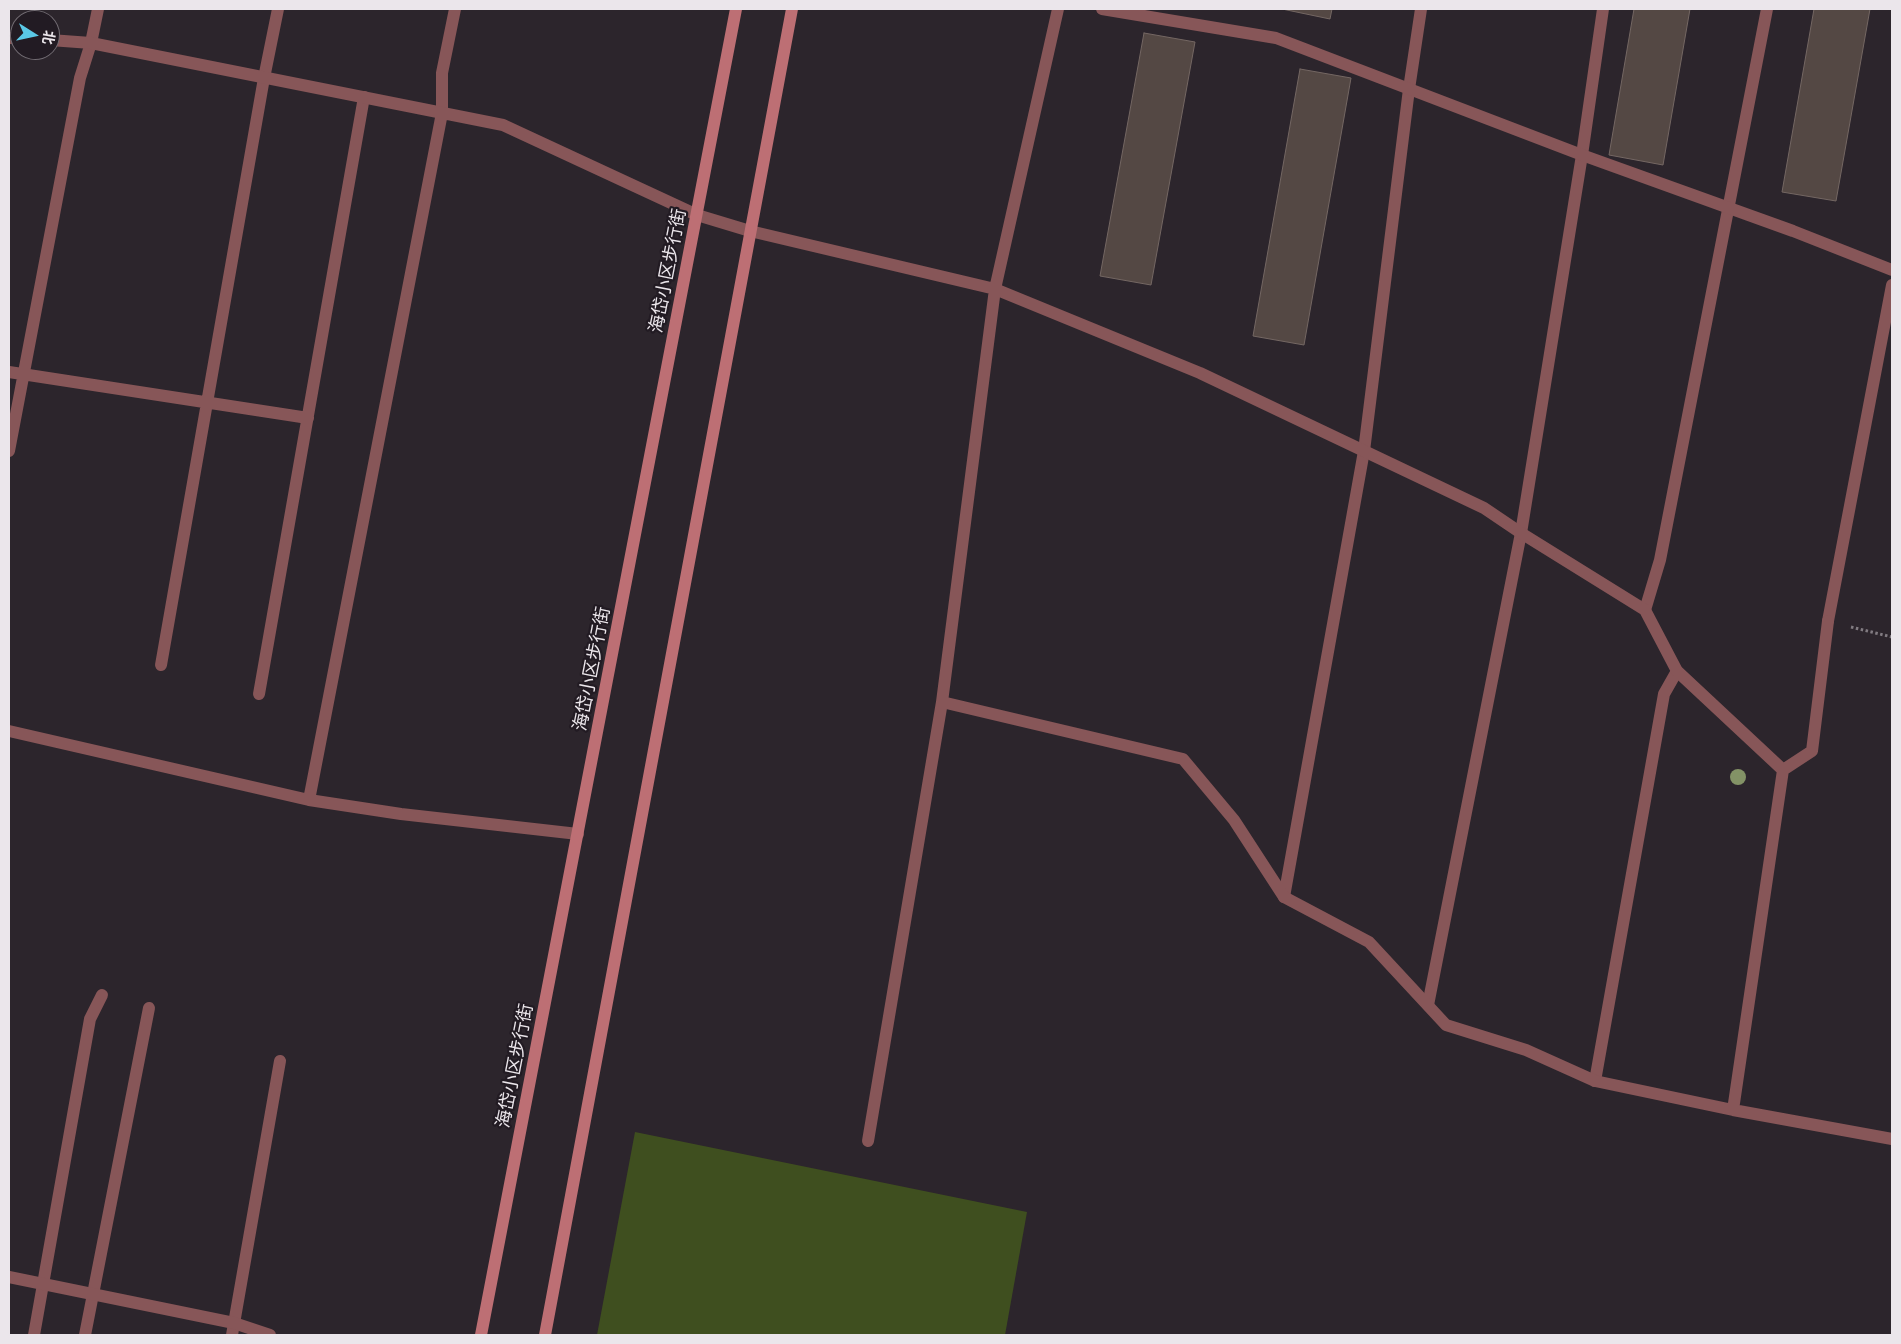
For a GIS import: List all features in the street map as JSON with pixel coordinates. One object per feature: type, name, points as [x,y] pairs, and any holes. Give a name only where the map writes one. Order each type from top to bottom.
[{"type":"street","points":[[9,451],[80,78],[91,43],[98,9]]},
{"type":"street","points":[[161,665],[264,78],[278,9]]},
{"type":"street","points":[[309,800],[442,113],[442,73],[455,9]]},
{"type":"street","name":"海岱小区步行街","points":[[481,1335],[736,9]]},
{"type":"street","points":[[544,1335],[792,9]]},
{"type":"street","points":[[868,1141],[942,702],[996,289],[1058,9]]},
{"type":"street","points":[[1102,9],[1276,38],[1582,156],[1729,208],[1892,270]]},
{"type":"street","points":[[1284,897],[1364,451],[1409,89],[1421,9]]},
{"type":"street","points":[[1428,1004],[1521,533],[1604,9]]},
{"type":"street","points":[[1645,610],[1660,560],[1768,9]]},
{"type":"street","points":[[60,41],[91,43],[503,125],[697,215],[750,231],[996,289],[1200,373],[1484,508],[1645,610],[1677,671],[1784,770]]},
{"type":"street","points":[[259,694],[364,97]]},
{"type":"street","points":[[1732,1110],[1784,770],[1812,750],[1828,621],[1892,285]]},
{"type":"street","points":[[9,372],[207,404],[308,418]]},
{"type":"street","points":[[1595,1081],[1664,694],[1677,671]]},
{"type":"street","points":[[942,702],[1183,759],[1234,820],[1284,897],[1369,942],[1446,1025],[1526,1050],[1595,1081],[1732,1110],[1892,1139]]},
{"type":"street","points":[[9,731],[309,800],[401,814],[578,834]]},
{"type":"street","points":[[34,1335],[90,1019],[102,994]]},
{"type":"street","points":[[85,1335],[149,1008]]},
{"type":"street","points":[[233,1329],[280,1061]]},
{"type":"street","points":[[9,1277],[92,1294],[233,1329],[270,1335]]},
{"type":"path","points":[[1828,621],[1892,637]]},
{"type":"green space","points":[[635,1132],[1027,1212],[1005,1335],[597,1335]]},
{"type":"building","points":[[1282,9],[1332,9],[1330,19]]},
{"type":"building","points":[[1634,9],[1690,9],[1663,165],[1609,155]]},
{"type":"building","points":[[1814,9],[1870,9],[1836,201],[1782,192]]},
{"type":"building","points":[[1144,33],[1195,42],[1151,285],[1100,276]]},
{"type":"building","points":[[1300,69],[1351,78],[1304,345],[1253,336]]}]
